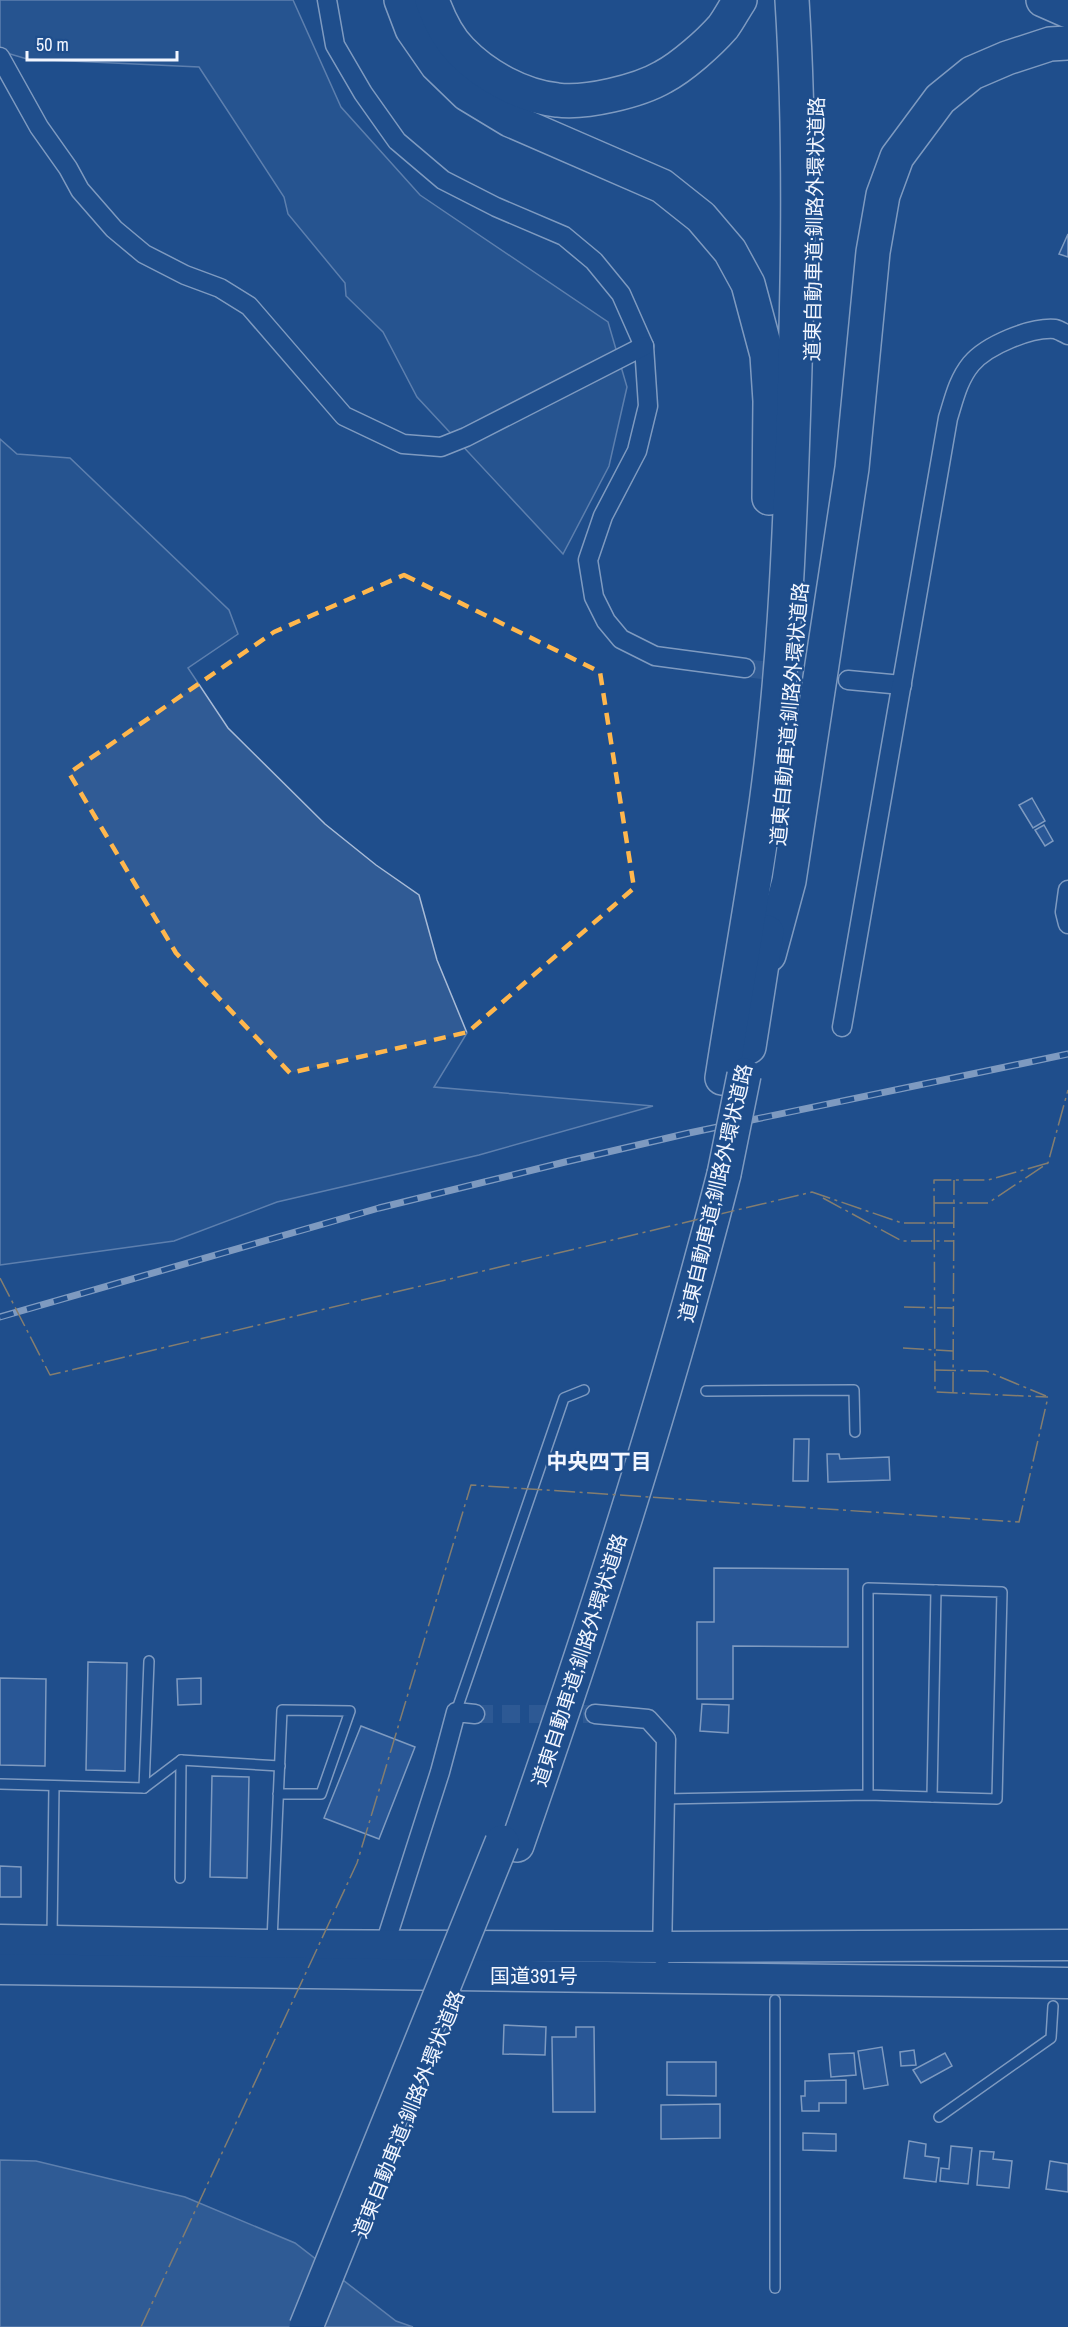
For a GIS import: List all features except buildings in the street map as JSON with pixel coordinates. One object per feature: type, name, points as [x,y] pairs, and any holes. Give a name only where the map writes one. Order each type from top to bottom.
[{"type":"highway","points":[[401,0],[412,29],[437,65],[467,94],[510,120],[662,186],[701,217],[730,251],[748,284],[767,355],[770,401],[766,802]]},
{"type":"highway","points":[[432,0],[437,16],[459,50],[488,74],[523,91],[558,100],[594,98],[628,91],[664,77],[723,27],[740,0]]},
{"type":"highway","name":"道東自動車道;釧路外環状道路","points":[[733,1077],[766,802],[781,654],[790,517],[798,200],[796,62],[792,0]]},
{"type":"highway","name":"道東自動車道;釧路外環状道路","points":[[322,2327],[573,1683],[694,1292],[712,1175],[733,1077],[760,987],[783,802],[796,658],[805,519],[813,355],[817,201],[815,64],[811,0]]},
{"type":"highway","points":[[1043,0],[1068,11]]},
{"type":"highway","points":[[760,987],[789,881],[852,468],[873,252],[883,195],[897,157],[940,99],[972,73],[1007,58],[1050,44],[1068,43]]},
{"type":"highway","name":"道東自動車道;釧路外環状道路","points":[[306,2327],[510,1844]]},
{"type":"highway","name":"国道391号","points":[[0,1940],[52,1941],[271,1959],[385,1944],[662,1962],[1060,1994]]},
{"type":"highway","name":"国道391号","points":[[0,1969],[271,1959],[662,1962],[1068,1945]]},
{"type":"street","points":[[327,0],[335,45],[363,93],[397,141],[442,180],[496,207],[564,236],[594,261],[621,294],[644,346],[648,406],[637,451],[603,516],[588,560],[594,597],[606,621],[621,639],[655,656],[745,668]]},
{"type":"street","points":[[0,57],[39,127],[68,168],[80,190],[114,229],[144,254],[185,275],[220,288],[249,306],[344,416],[403,444],[441,447],[466,438],[644,346]]},
{"type":"street","points":[[842,1027],[948,418],[958,383],[972,362],[996,345],[1025,333],[1056,329],[1068,335]]},
{"type":"street","points":[[848,680],[902,685]]},
{"type":"street","points":[[1068,890],[1065,912],[1068,924]]},
{"type":"street","points":[[385,1944],[440,1772],[456,1712],[475,1714]]},
{"type":"street","points":[[595,1714],[648,1719],[666,1739],[662,1962]]},
{"type":"lane","points":[[456,1712],[564,1398],[584,1390]]},
{"type":"lane","points":[[706,1391],[854,1390],[855,1432]]},
{"type":"lane","points":[[664,1799],[868,1795],[997,1799],[1002,1592],[868,1588],[868,1795]]},
{"type":"lane","points":[[932,1797],[936,1590]]},
{"type":"lane","points":[[144,1788],[149,1661]]},
{"type":"lane","points":[[271,1959],[278,1794],[280,1766],[282,1710],[350,1711],[321,1794],[278,1794]]},
{"type":"lane","points":[[180,1878],[181,1760]]},
{"type":"lane","points":[[0,1784],[144,1788],[181,1760],[280,1766]]},
{"type":"lane","points":[[52,1941],[54,1786]]},
{"type":"lane","points":[[939,2117],[1051,2038],[1060,1994]]},
{"type":"lane","points":[[775,2000],[775,2288]]},
{"type":"highlighted area","points":[[404,575],[600,672],[634,888],[468,1032],[290,1073],[176,953],[69,773],[274,632]]},
{"type":"shaded area","points":[[0,0],[293,0],[341,107],[420,195],[608,322],[627,387],[609,466],[563,554],[417,397],[383,332],[346,296],[345,283],[288,214],[284,197],[199,67],[27,59],[0,51]]},
{"type":"shaded area","points":[[0,439],[17,454],[70,458],[229,610],[238,634],[188,668],[228,728],[325,824],[376,865],[419,895],[437,960],[467,1033],[434,1087],[653,1106],[479,1155],[277,1202],[174,1241],[0,1265]]},
{"type":"shaded area","points":[[0,2160],[36,2161],[185,2197],[295,2243],[396,2321],[413,2327],[0,2327]]},
{"type":"tunnel","points":[[745,668],[829,678]]},
{"type":"tunnel","points":[[475,1714],[595,1714]]},
{"type":"railway","points":[[0,1317],[379,1208],[565,1162],[689,1133],[1068,1054]]},
{"type":"power","points":[[934,1203],[988,1203],[1048,1163],[1068,1090]]},
{"type":"power","points":[[1048,1163],[988,1180],[934,1180],[935,1392],[1048,1397]]},
{"type":"power","points":[[953,1393],[954,1180]]},
{"type":"power","points":[[0,1278],[50,1375],[812,1192],[902,1223],[954,1223]]},
{"type":"power","points":[[823,1198],[902,1241],[954,1241]]},
{"type":"power","points":[[904,1307],[953,1308]]},
{"type":"power","points":[[903,1348],[953,1351]]},
{"type":"power","points":[[935,1370],[986,1371],[1046,1396]]},
{"type":"power","points":[[141,2327],[357,1863],[471,1485],[1019,1522],[1048,1397]]},
{"type":"district","name":"中央四丁目","points":[[599,1461]]}]
